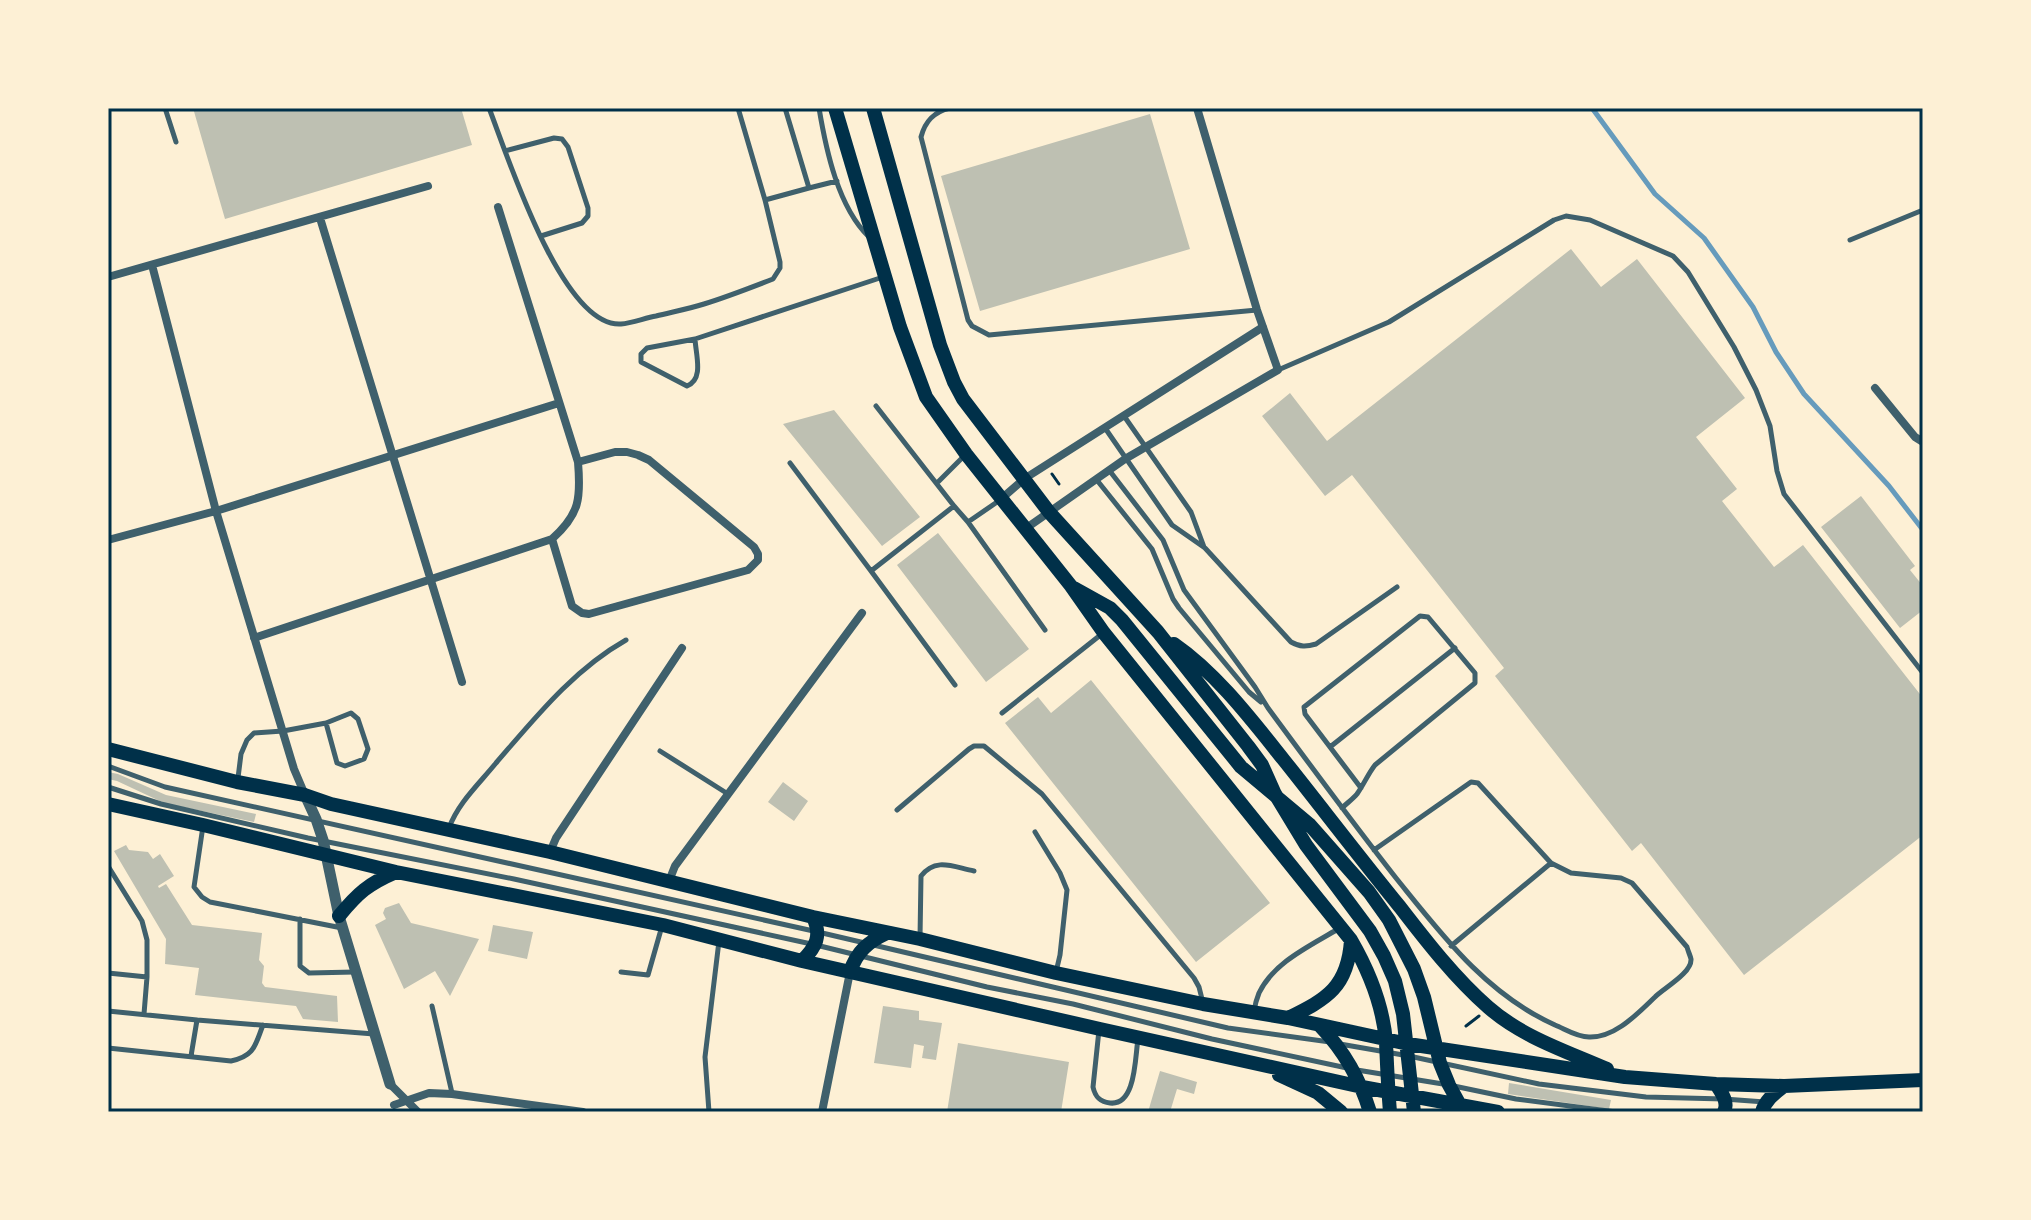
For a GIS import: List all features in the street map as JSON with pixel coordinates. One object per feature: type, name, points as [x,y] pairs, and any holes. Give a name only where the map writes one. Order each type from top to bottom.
[{"type":"main road","points":[[835,108],[900,327],[926,397],[1104,633],[1342,926],[1371,980],[1386,1046],[1390,1112]]},
{"type":"main road","points":[[873,108],[946,365],[963,399],[1049,512],[1158,632],[1262,765],[1275,794],[1306,845],[1370,931],[1395,981],[1403,1014],[1414,1105]]},
{"type":"main road","points":[[1071,586],[1110,608],[1122,620],[1241,767],[1319,835],[1369,892],[1389,920],[1414,969],[1440,1063],[1460,1105]]},
{"type":"main road","points":[[1158,632],[1196,662],[1249,715],[1423,937],[1489,1008],[1537,1039],[1625,1077]]},
{"type":"main road","points":[[108,749],[237,782],[550,852],[1056,973],[1203,1004],[1288,1018],[1386,1046],[1408,1050],[1436,1048],[1625,1077],[1716,1084],[1784,1086],[1923,1080]]},
{"type":"main road","points":[[108,804],[325,848],[396,872],[663,925],[802,961],[1388,1092],[1414,1105],[1460,1105],[1498,1112]]},
{"type":"main road","points":[[341,922],[364,888],[396,872]]},
{"type":"main road","points":[[802,961],[817,939],[813,917]]},
{"type":"main road","points":[[850,972],[861,950],[887,933]]},
{"type":"main road","points":[[1288,1018],[1317,1004],[1331,993],[1350,960],[1351,940]]},
{"type":"main road","points":[[1320,1026],[1337,1043],[1353,1069],[1370,1112]]},
{"type":"main road","points":[[1250,1062],[1318,1093],[1341,1112]]},
{"type":"main road","points":[[1716,1084],[1724,1105]]},
{"type":"main road","points":[[1764,1107],[1784,1086]]},
{"type":"street","points":[[1025,529],[1125,459],[1278,370],[1197,108]]},
{"type":"street","points":[[108,277],[428,186]]},
{"type":"street","points":[[254,638],[552,539],[574,515],[580,486],[578,462],[498,207]]},
{"type":"street","points":[[320,218],[462,682]]},
{"type":"street","points":[[152,265],[216,511],[294,769],[325,848],[341,922],[396,1109],[429,1093],[583,1112]]},
{"type":"street","points":[[1001,499],[1024,479],[1263,327]]},
{"type":"street","points":[[1875,388],[1915,437],[1923,442]]},
{"type":"street","points":[[108,540],[216,511],[559,403]]},
{"type":"street","points":[[552,539],[572,606],[589,614],[748,570],[758,560],[754,547],[649,460],[627,452],[615,452],[578,462]]},
{"type":"street","points":[[669,881],[675,866],[862,613]]},
{"type":"street","points":[[550,852],[556,838],[682,648]]},
{"type":"street","points":[[822,1112],[850,972]]},
{"type":"street","points":[[390,1084],[418,1112]]},
{"type":"lane","points":[[165,108],[176,142]]},
{"type":"lane","points":[[489,108],[541,236],[570,290],[580,304],[601,320],[620,324],[704,304],[773,279],[780,268],[765,200],[738,108]]},
{"type":"lane","points":[[785,108],[809,188]]},
{"type":"lane","points":[[819,108],[837,181],[850,212],[860,228],[876,243]]},
{"type":"lane","points":[[950,108],[939,111],[924,125],[921,137],[968,320],[979,331],[989,335],[1257,310]]},
{"type":"lane","points":[[505,151],[554,138],[562,139],[568,147],[588,216],[582,223],[541,236]]},
{"type":"lane","points":[[765,200],[837,181]]},
{"type":"lane","points":[[1850,240],[1923,210]]},
{"type":"lane","points":[[1278,370],[1389,322],[1554,220],[1566,216],[1590,220],[1673,256],[1688,272],[1734,347],[1765,412],[1784,494],[1923,673]]},
{"type":"lane","points":[[695,339],[698,376],[691,385],[687,386],[641,362],[641,354],[647,348],[695,339],[885,277]]},
{"type":"lane","points":[[876,406],[968,522],[1045,630]]},
{"type":"lane","points":[[1124,415],[1191,512],[1205,548]]},
{"type":"lane","points":[[1105,427],[1172,525],[1205,548],[1298,646],[1316,644],[1397,587]]},
{"type":"lane","points":[[937,483],[966,454]]},
{"type":"lane","points":[[790,463],[955,685]]},
{"type":"lane","points":[[1109,470],[1163,540],[1184,590],[1268,708],[1374,850],[1451,946],[1477,972],[1512,1002],[1536,1016],[1588,1037],[1610,1033],[1687,972],[1691,959],[1687,947],[1632,883],[1621,878],[1571,873],[1551,863],[1481,784],[1471,782],[1374,850]]},
{"type":"lane","points":[[1096,479],[1152,549],[1179,608],[1249,692],[1268,708]]},
{"type":"lane","points":[[968,522],[1001,499]]},
{"type":"lane","points":[[871,571],[954,506]]},
{"type":"lane","points":[[1342,808],[1355,796],[1361,788],[1375,765],[1475,683],[1475,673],[1428,617],[1420,616],[1319,694],[1304,710],[1361,788]]},
{"type":"lane","points":[[1002,713],[1104,633]]},
{"type":"lane","points":[[448,829],[454,814],[466,799],[564,687],[601,654],[626,640]]},
{"type":"lane","points":[[1330,747],[1455,648]]},
{"type":"lane","points":[[237,782],[241,754],[254,733],[326,723],[351,713],[358,719],[368,749],[364,759],[345,766],[337,763],[326,723]]},
{"type":"lane","points":[[897,810],[969,749],[984,746],[1042,794],[1194,978],[1203,1004]]},
{"type":"lane","points":[[660,751],[729,794]]},
{"type":"lane","points":[[108,766],[165,787],[316,819],[861,950],[1228,1028],[1337,1043],[1386,1046]]},
{"type":"lane","points":[[108,787],[325,848],[514,879],[817,939],[987,987],[1387,1076],[1516,1099],[1616,1112]]},
{"type":"lane","points":[[203,825],[194,887],[202,897],[210,902],[300,919],[341,922]]},
{"type":"lane","points":[[1035,832],[1067,890],[1056,973]]},
{"type":"lane","points":[[1451,946],[1551,863]]},
{"type":"lane","points":[[920,939],[921,876],[938,864],[974,871]]},
{"type":"lane","points":[[108,866],[142,921],[147,940],[144,1014]]},
{"type":"lane","points":[[300,919],[302,970],[309,973],[355,972]]},
{"type":"lane","points":[[621,972],[648,975],[663,925]]},
{"type":"lane","points":[[1253,1012],[1259,993],[1272,973],[1290,958],[1342,926]]},
{"type":"lane","points":[[709,1112],[705,1057],[719,940]]},
{"type":"lane","points":[[108,973],[147,977]]},
{"type":"lane","points":[[432,1006],[452,1094]]},
{"type":"lane","points":[[108,1011],[375,1034]]},
{"type":"lane","points":[[191,1056],[197,1020]]},
{"type":"lane","points":[[108,1048],[231,1061],[252,1052],[263,1025]]},
{"type":"lane","points":[[1100,1029],[1093,1087],[1095,1096],[1103,1102],[1113,1104],[1130,1093],[1138,1037]]},
{"type":"lane","points":[[1408,1050],[1440,1063],[1539,1084],[1764,1107]]},
{"type":"building","points":[[193,108],[461,108],[472,145],[225,219]]},
{"type":"building","points":[[1150,114],[1190,249],[980,311],[941,176]]},
{"type":"building","points":[[1571,249],[1601,287],[1637,259],[1745,398],[1696,437],[1737,489],[1722,501],[1774,567],[1803,545],[1923,698],[1923,835],[1744,975],[1641,843],[1632,851],[1495,676],[1504,668],[1352,475],[1325,496],[1262,416],[1290,393],[1327,441]]},
{"type":"building","points":[[834,410],[920,517],[882,546],[783,424]]},
{"type":"building","points":[[1861,496],[1915,566],[1910,570],[1923,586],[1923,610],[1900,628],[1821,527]]},
{"type":"building","points":[[938,533],[1029,649],[986,682],[897,565]]},
{"type":"building","points":[[1091,680],[1270,903],[1196,962],[1005,723],[1038,697],[1051,713]]},
{"type":"building","points":[[108,772],[166,795],[256,814],[254,822],[164,803],[108,779]]},
{"type":"building","points":[[783,782],[808,801],[794,821],[768,802]]},
{"type":"building","points":[[126,845],[129,850],[148,852],[153,859],[160,854],[174,876],[158,886],[166,884],[192,925],[262,933],[259,960],[264,966],[262,983],[265,987],[337,996],[338,1022],[303,1019],[296,1006],[195,995],[199,968],[165,964],[166,939],[114,851]]},
{"type":"building","points":[[399,903],[411,923],[479,939],[450,996],[435,971],[404,989],[375,925],[386,919],[383,913],[385,908]]},
{"type":"building","points":[[493,925],[533,932],[527,959],[488,951]]},
{"type":"building","points":[[883,1006],[919,1011],[919,1020],[942,1023],[936,1060],[922,1058],[924,1046],[914,1044],[911,1068],[874,1063]]},
{"type":"building","points":[[958,1043],[1069,1062],[1061,1112],[947,1112]]},
{"type":"building","points":[[1160,1071],[1197,1082],[1194,1094],[1177,1089],[1170,1112],[1148,1112]]},
{"type":"building","points":[[1509,1083],[1611,1100],[1609,1109],[1508,1094]]},
{"type":"waterway","points":[[1592,108],[1655,194],[1704,238],[1753,307],[1776,352],[1804,394],[1889,486],[1923,530]]}]
